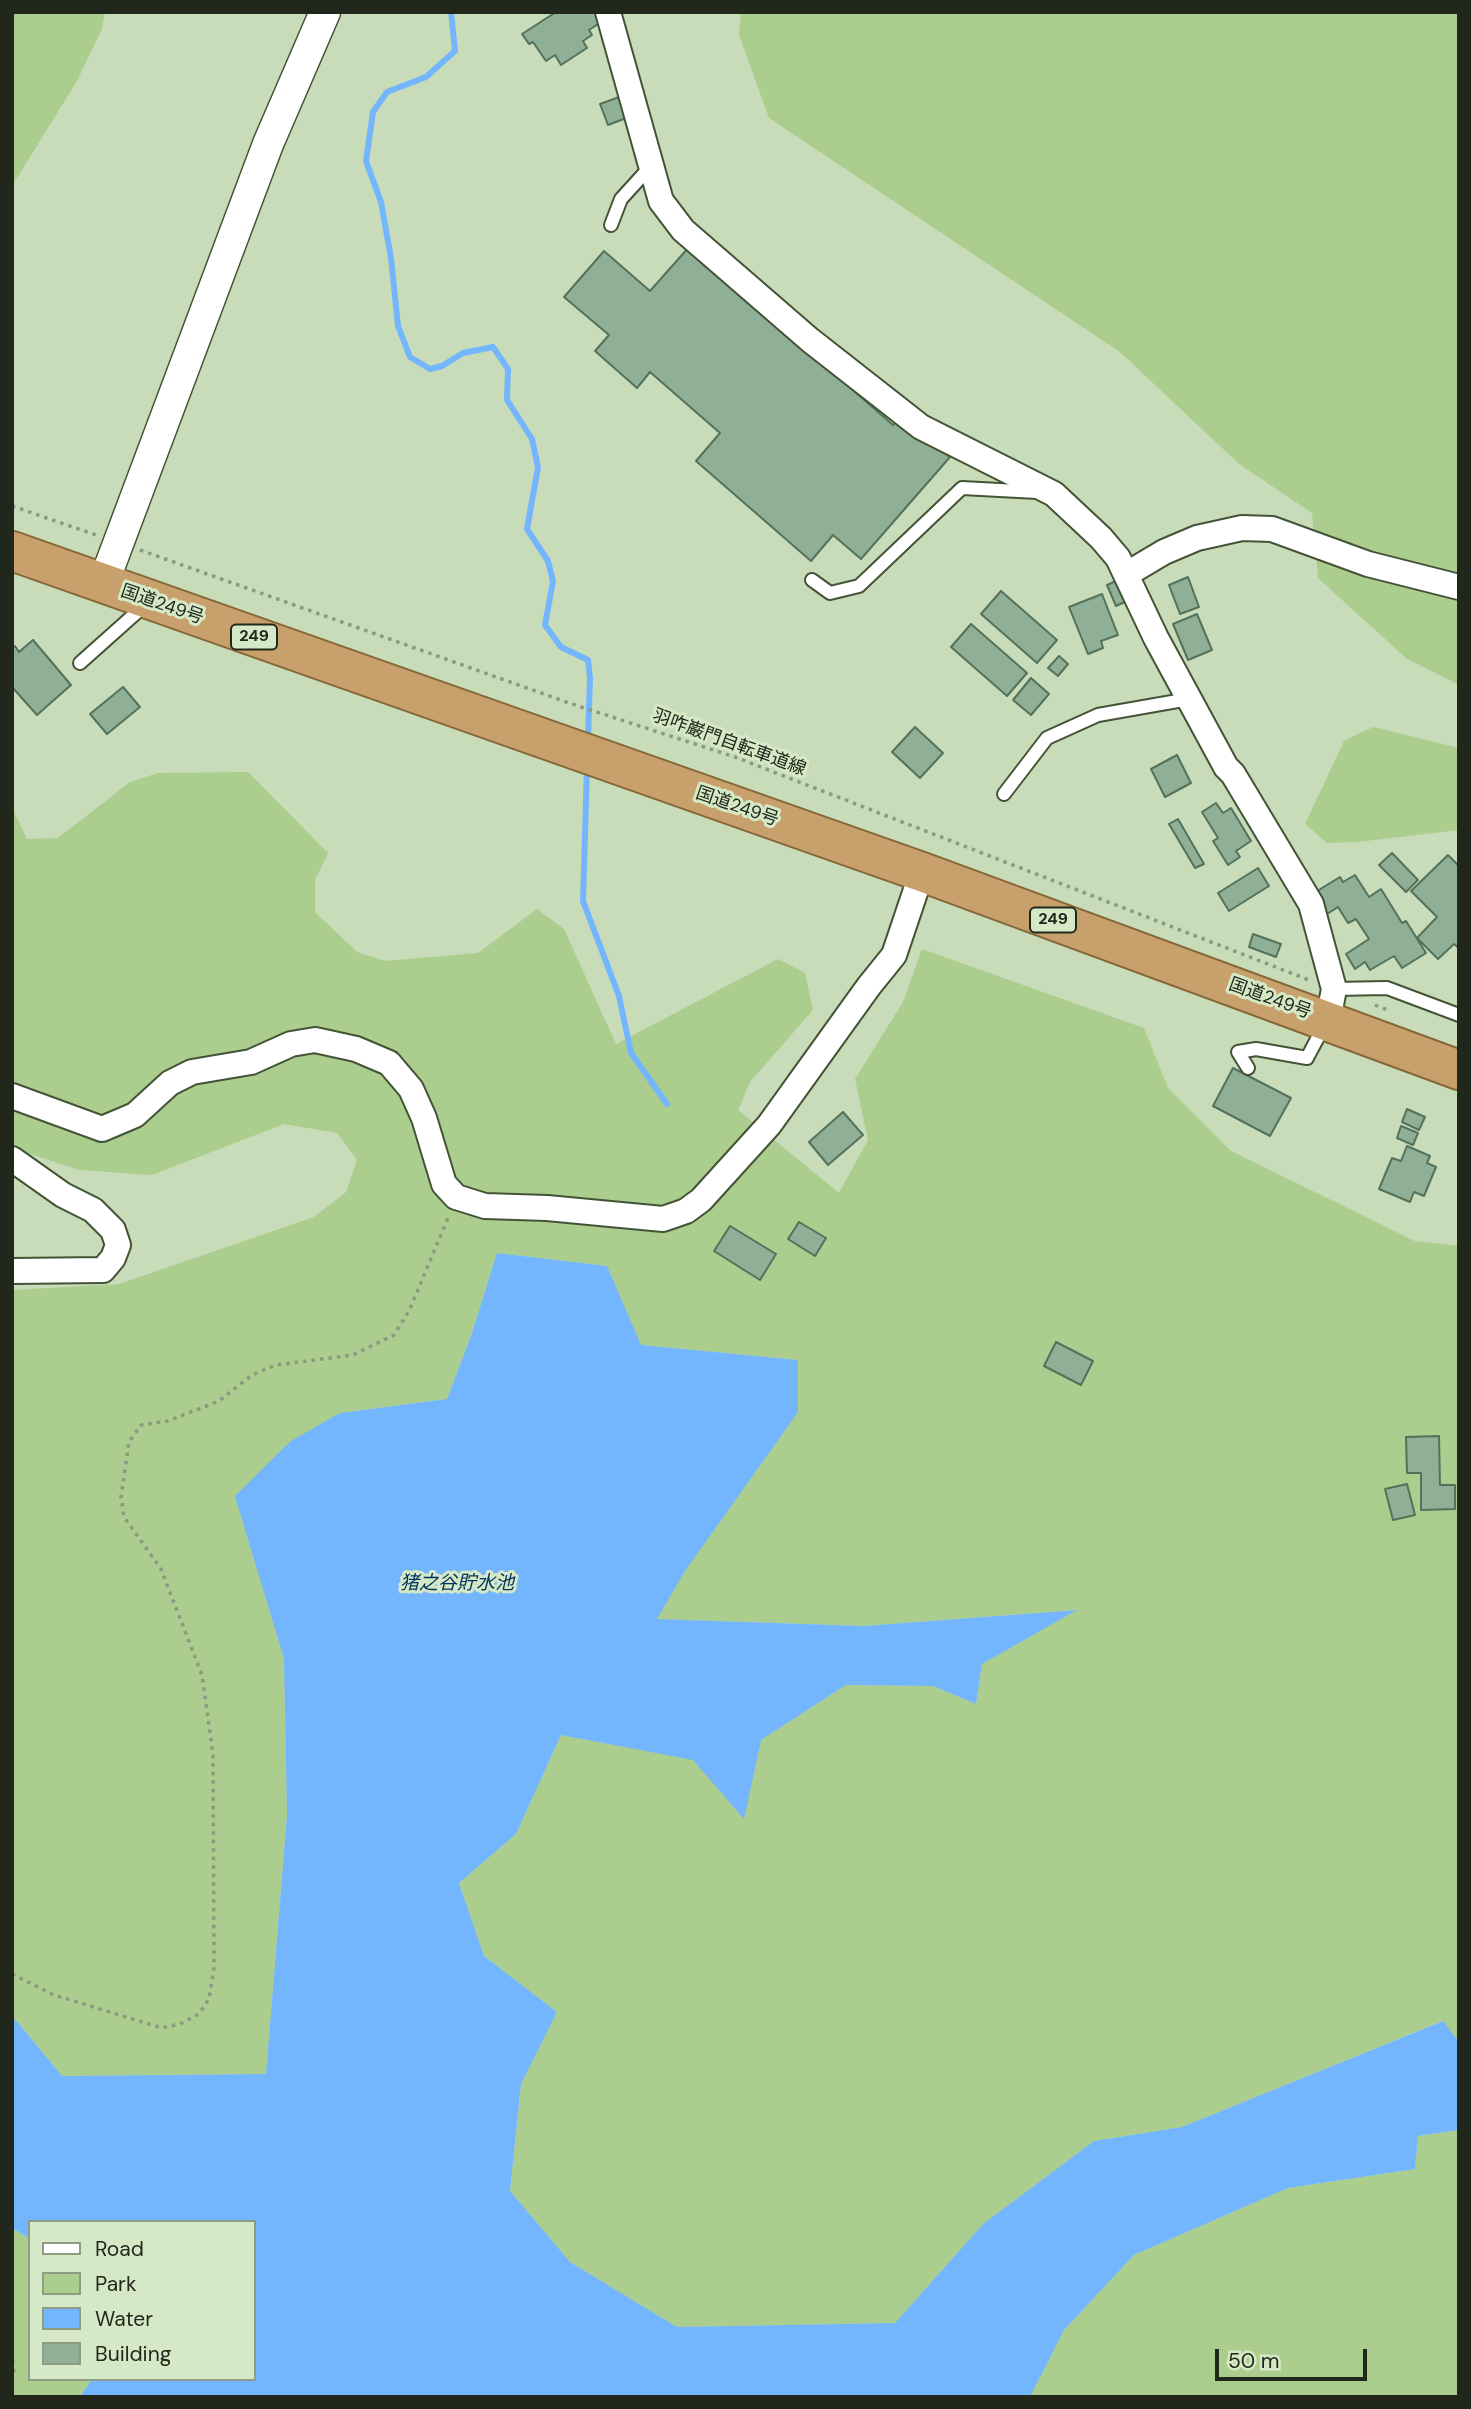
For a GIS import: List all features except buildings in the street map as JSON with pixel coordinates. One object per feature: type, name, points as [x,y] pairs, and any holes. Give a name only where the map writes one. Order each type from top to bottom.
[{"type":"highway","name":"国道249号","points":[[12,551],[922,872],[1325,997],[1459,1070]]},
{"type":"street","points":[[103,584],[268,144],[325,12]]},
{"type":"street","points":[[608,12],[661,201],[682,230],[810,340],[921,427],[1054,494],[1101,538],[1118,558],[1156,638],[1226,767],[1233,774],[1311,904],[1325,997]]},
{"type":"street","points":[[1127,574],[1164,552],[1197,538],[1242,528],[1272,529],[1368,564],[1459,587]]},
{"type":"street","points":[[12,1096],[102,1129],[135,1115],[170,1083],[192,1072],[251,1062],[291,1044],[315,1040],[356,1049],[389,1063],[411,1089],[424,1118],[444,1184],[456,1196],[485,1206],[547,1208],[663,1219],[686,1211],[701,1200],[768,1125],[894,955],[922,872]]},
{"type":"street","points":[[12,1159],[63,1195],[93,1210],[113,1230],[118,1245],[113,1258],[103,1270],[12,1271]]},
{"type":"lane","points":[[611,225],[621,199],[651,166]]},
{"type":"lane","points":[[812,580],[830,593],[859,586],[962,488],[1054,494]]},
{"type":"lane","points":[[80,663],[151,600]]},
{"type":"lane","points":[[1004,794],[1047,738],[1098,715],[1189,699]]},
{"type":"lane","points":[[1248,1068],[1238,1052],[1256,1049],[1307,1059],[1325,997],[1387,988],[1459,1015]]},
{"type":"path","points":[[12,506],[92,533]]},
{"type":"path","name":"羽咋巌門自転車道線","points":[[130,547],[569,702],[735,757],[1325,997]]},
{"type":"path","points":[[12,1974],[54,1995],[162,2028],[180,2024],[199,2014],[209,1999],[214,1968],[213,1754],[202,1675],[161,1569],[124,1517],[121,1497],[129,1442],[141,1425],[167,1421],[219,1401],[252,1375],[276,1366],[353,1354],[394,1335],[409,1311],[456,1196]]},
{"type":"path","points":[[12,2353],[12,2377]]},
{"type":"green space","points":[[12,12],[105,12],[102,29],[77,81],[12,186]]},
{"type":"green space","points":[[741,12],[1459,12],[1459,685],[1407,659],[1318,578],[1312,513],[1239,464],[1120,352],[769,118],[739,35]]},
{"type":"green space","points":[[1373,727],[1459,748],[1459,830],[1327,843],[1305,824],[1344,741]]},
{"type":"green space","points":[[248,772],[328,853],[315,880],[315,912],[357,952],[385,961],[478,953],[537,909],[564,929],[616,1044],[778,959],[805,973],[813,1010],[750,1082],[738,1110],[839,1193],[868,1140],[855,1079],[903,1002],[922,949],[1144,1028],[1168,1088],[1231,1151],[1415,1241],[1459,1246],[1459,2042],[1442,2021],[1182,2127],[1094,2141],[983,2224],[895,2323],[677,2327],[570,2262],[510,2192],[521,2084],[557,2012],[484,1956],[459,1883],[516,1834],[561,1735],[693,1759],[761,1740],[846,1685],[933,1686],[976,1704],[982,1664],[1075,1610],[862,1626],[656,1619],[798,1360],[640,1345],[607,1266],[497,1253],[471,1336],[447,1399],[340,1413],[236,1496],[284,1659],[287,1815],[266,2074],[62,2076],[16,2020],[12,2025],[12,1290],[119,1284],[314,1217],[346,1192],[357,1160],[337,1133],[284,1124],[152,1175],[79,1170],[12,1148],[12,808],[27,839],[58,838],[130,782],[158,773]]},
{"type":"green space","points":[[1459,2130],[1459,2397],[1030,2397],[1064,2330],[1134,2255],[1288,2188],[1415,2169],[1418,2136]]},
{"type":"green space","points":[[12,2228],[28,2238],[28,2381],[91,2381],[80,2397],[12,2397]]},
{"type":"water","name":"猪之谷貯水池","points":[[497,1253],[607,1266],[641,1345],[798,1360],[798,1412],[685,1571],[657,1619],[863,1626],[1077,1610],[982,1664],[976,1704],[933,1686],[846,1685],[761,1740],[744,1819],[693,1760],[561,1735],[516,1834],[459,1883],[484,1956],[557,2012],[521,2084],[510,2191],[570,2262],[677,2327],[895,2323],[983,2224],[1094,2141],[1182,2127],[1443,2021],[1459,2042],[1459,2130],[1418,2136],[1415,2169],[1288,2188],[1134,2255],[1064,2330],[1030,2397],[80,2397],[91,2381],[256,2381],[256,2220],[28,2220],[28,2238],[12,2228],[12,2025],[15,2019],[62,2076],[266,2074],[287,1815],[284,1659],[235,1496],[291,1441],[340,1413],[447,1399],[471,1336]]},
{"type":"waterway","points":[[451,12],[455,51],[426,77],[387,92],[373,112],[366,161],[381,202],[391,258],[398,326],[410,357],[430,369],[442,366],[463,353],[493,347],[508,369],[507,400],[532,439],[538,467],[527,529],[548,561],[553,581],[545,625],[561,647],[588,660],[588,740]]},
{"type":"waterway","points":[[587,768],[583,901],[619,996],[631,1053],[667,1104]]}]
